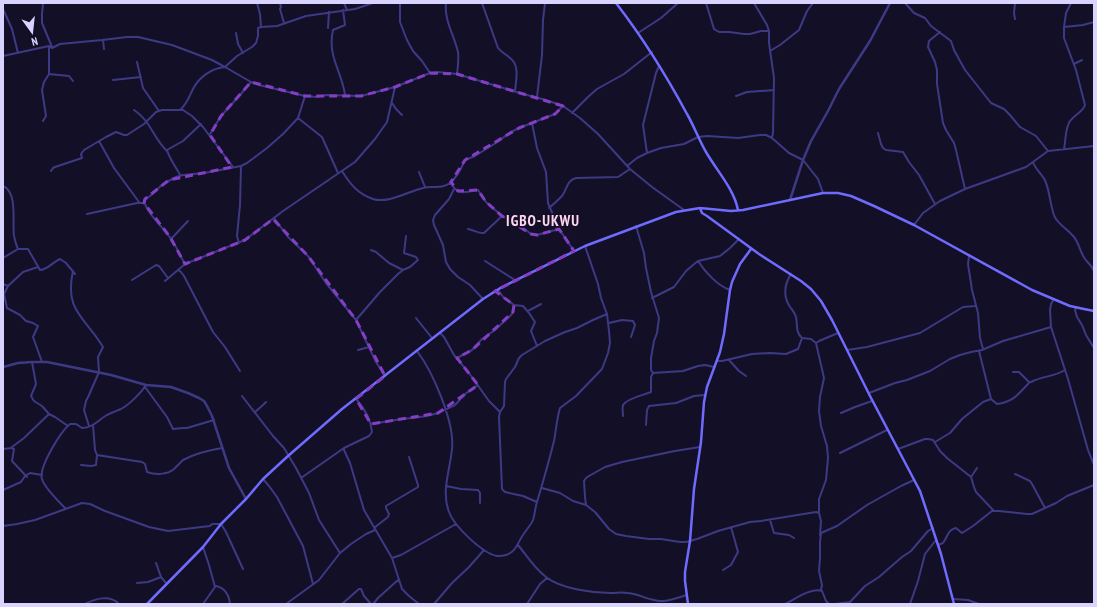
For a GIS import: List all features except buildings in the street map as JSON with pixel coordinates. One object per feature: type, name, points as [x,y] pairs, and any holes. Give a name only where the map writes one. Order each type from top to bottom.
[{"type":"main road","points":[[616,3],[652,52],[688,116],[706,152],[731,191],[738,210]]},
{"type":"main road","points":[[147,604],[203,547],[221,524],[246,499],[263,479],[288,456],[342,409],[483,299],[516,280],[585,246],[636,226],[684,210],[700,208],[731,211],[750,209],[823,193],[838,193],[851,196],[914,225],[1032,290],[1076,308],[1094,311]]},
{"type":"main road","points":[[700,208],[705,216],[811,288],[825,307],[868,394],[920,491],[933,528],[954,604]]},
{"type":"main road","points":[[705,208],[705,216]]},
{"type":"main road","points":[[688,604],[684,577],[690,540],[694,489],[705,394],[722,343],[730,290],[736,273],[751,248]]},
{"type":"street","points":[[43,3],[42,23],[52,48]]},
{"type":"street","points":[[180,110],[186,104],[199,80],[218,68],[226,67],[237,56],[252,48],[256,44],[258,40],[260,14],[257,3]]},
{"type":"street","points":[[280,3],[284,23]]},
{"type":"street","points":[[344,3],[347,10]]},
{"type":"street","points":[[256,25],[259,27],[276,26],[306,16],[355,9],[372,3]]},
{"type":"street","points":[[400,3],[400,22],[407,40],[413,51],[430,73]]},
{"type":"street","points":[[446,3],[446,16],[458,51],[457,74]]},
{"type":"street","points":[[482,3],[498,48],[501,52],[513,60],[515,65],[515,91]]},
{"type":"street","points":[[537,98],[542,55],[545,3]]},
{"type":"street","points":[[638,33],[661,18],[678,3]]},
{"type":"street","points":[[706,3],[714,29],[719,32],[750,34],[761,31],[769,31]]},
{"type":"street","points":[[754,3],[767,24],[769,31],[769,43],[774,78],[772,138]]},
{"type":"street","points":[[770,50],[780,45],[799,30],[805,15],[813,3]]},
{"type":"street","points":[[790,200],[811,141],[828,112],[839,89],[870,41],[890,3]]},
{"type":"street","points":[[905,3],[914,13],[925,18],[931,26],[951,42],[965,70],[991,103],[1004,109],[1021,129],[1036,136],[1048,151]]},
{"type":"street","points":[[1015,3],[1015,19]]},
{"type":"street","points":[[1064,149],[1068,124],[1083,109],[1085,104],[1074,64],[1064,38],[1066,13],[1072,3]]},
{"type":"street","points":[[3,9],[12,29],[18,53]]},
{"type":"street","points":[[343,10],[345,24],[334,30],[332,54],[345,95]]},
{"type":"street","points":[[328,28],[329,12]]},
{"type":"street","points":[[1064,27],[1094,22]]},
{"type":"street","points":[[940,32],[929,41],[928,47],[937,70],[937,84],[944,123],[946,130],[954,143],[965,189]]},
{"type":"street","points":[[236,34],[238,44],[243,53]]},
{"type":"street","points":[[52,48],[60,44],[138,37],[172,45],[212,60],[251,82],[271,89],[318,97],[326,95],[361,96],[395,87],[430,73],[438,72],[457,74],[563,106],[580,118],[598,134],[630,169],[684,210]]},
{"type":"street","points":[[102,40],[104,49]]},
{"type":"street","points":[[3,56],[49,46],[52,48]]},
{"type":"street","points":[[43,121],[46,116],[42,90],[44,82],[49,74],[49,46]]},
{"type":"street","points":[[572,113],[589,96],[624,74],[652,52]]},
{"type":"street","points":[[1074,64],[1082,60]]},
{"type":"street","points":[[137,62],[143,88],[159,111]]},
{"type":"street","points":[[647,153],[643,125],[647,105],[659,66]]},
{"type":"street","points":[[49,74],[69,76],[73,81]]},
{"type":"street","points":[[113,80],[141,77]]},
{"type":"street","points":[[210,135],[221,116],[251,82]]},
{"type":"street","points":[[165,281],[185,264],[245,240],[282,211],[355,162],[385,125],[395,87]]},
{"type":"street","points":[[736,96],[747,92],[774,90]]},
{"type":"street","points":[[144,203],[143,202],[145,199],[169,180],[180,176],[233,168],[253,160],[283,134],[298,118],[305,96]]},
{"type":"street","points":[[392,103],[402,115]]},
{"type":"street","points":[[342,171],[358,192],[374,200],[383,201],[425,187],[437,188],[450,182],[462,167],[465,160],[499,141],[509,133],[555,114],[563,106]]},
{"type":"street","points":[[134,110],[142,115],[147,121],[162,147],[167,151],[180,176]]},
{"type":"street","points":[[51,171],[55,166],[82,158],[81,154],[84,150],[116,132],[127,135],[159,111],[180,110],[187,112],[201,124],[233,168]]},
{"type":"street","points":[[298,118],[322,137],[338,173]]},
{"type":"street","points":[[532,123],[537,148],[546,172],[549,208],[559,229],[574,251]]},
{"type":"street","points":[[167,151],[167,149],[183,141],[201,124]]},
{"type":"street","points":[[878,133],[883,148],[886,150],[903,152],[919,175],[935,204]]},
{"type":"street","points":[[627,166],[637,158],[647,153],[661,148],[684,144],[698,137],[707,136],[738,138],[760,135],[772,138],[788,153],[803,160],[818,179],[823,193]]},
{"type":"street","points":[[99,141],[114,168],[139,202]]},
{"type":"street","points":[[914,225],[923,213],[935,204],[965,189],[1021,169],[1048,151],[1094,146]]},
{"type":"street","points":[[1033,162],[1045,180],[1049,190],[1054,217],[1074,236],[1080,246],[1085,260],[1094,271]]},
{"type":"street","points":[[239,243],[237,236],[240,205],[240,166]]},
{"type":"street","points":[[549,208],[562,195],[568,183],[572,179],[618,177],[630,169]]},
{"type":"street","points":[[418,172],[425,187]]},
{"type":"street","points":[[450,182],[454,189],[462,192],[467,193],[478,190],[486,202],[502,216],[518,224],[531,234],[538,235],[559,229]]},
{"type":"street","points":[[3,186],[8,190],[11,197],[13,206],[14,237],[18,249]]},
{"type":"street","points":[[454,189],[449,199],[434,215],[434,225],[443,245],[446,262],[450,269],[458,277],[470,285],[483,299]]},
{"type":"street","points":[[87,214],[139,202],[144,203],[171,239],[185,264]]},
{"type":"street","points":[[468,229],[484,233],[502,216]]},
{"type":"street","points":[[274,218],[288,237],[308,256],[326,283],[356,320],[376,362],[385,376]]},
{"type":"street","points":[[171,239],[188,222]]},
{"type":"street","points":[[623,416],[623,406],[625,403],[631,399],[651,392],[651,377],[653,373],[651,370],[651,358],[659,318],[652,298],[644,253],[636,226]]},
{"type":"street","points":[[356,320],[380,292],[403,270],[410,268],[418,260],[416,257],[404,253],[406,236]]},
{"type":"street","points":[[652,298],[674,287],[686,271],[698,261],[720,256],[739,239]]},
{"type":"street","points":[[416,351],[426,364],[435,382],[445,410],[452,443],[446,486],[450,515],[466,536],[484,550],[497,556],[509,554],[518,545],[533,520],[536,502],[542,488],[560,408],[576,396],[602,369],[608,353],[610,343],[607,314],[585,246]]},
{"type":"street","points":[[3,258],[18,249],[28,249],[40,270],[60,259],[66,263],[75,274]]},
{"type":"street","points":[[371,250],[403,270]]},
{"type":"street","points":[[969,256],[968,264],[975,306],[978,312],[982,346],[981,350],[991,399],[997,404],[1006,403],[1017,396],[1030,382],[1039,378],[1055,375],[1065,370]]},
{"type":"street","points":[[485,261],[516,280]]},
{"type":"street","points":[[698,261],[705,271],[721,286],[730,290]]},
{"type":"street","points":[[132,280],[156,265],[159,266],[168,278]]},
{"type":"street","points":[[38,267],[23,272],[8,286],[4,294],[7,308],[20,315],[26,321],[38,326],[33,337],[42,362]]},
{"type":"street","points":[[178,270],[182,272],[216,337],[225,347],[240,371]]},
{"type":"street","points":[[73,271],[70,288],[75,310],[97,337],[103,347],[98,357],[98,372],[90,395],[86,401],[84,410],[89,427]]},
{"type":"street","points":[[791,274],[785,285],[786,296],[789,305],[795,312],[799,335],[802,338],[811,339],[816,343],[824,378],[819,411],[821,426],[827,446],[828,458],[826,480],[819,499],[819,513],[821,520],[819,571],[822,585],[821,590],[828,604]]},
{"type":"street","points":[[3,284],[8,286]]},
{"type":"street","points":[[498,290],[504,298],[514,305],[523,306],[528,311],[534,321],[531,331],[537,346]]},
{"type":"street","points":[[1054,299],[1050,310],[1051,327],[1088,450],[1094,465]]},
{"type":"street","points":[[528,311],[541,304]]},
{"type":"street","points":[[457,358],[472,350],[482,339],[495,330],[512,314],[514,305]]},
{"type":"street","points":[[847,350],[867,347],[920,333],[963,308],[975,306]]},
{"type":"street","points":[[1076,308],[1077,318],[1094,348]]},
{"type":"street","points":[[536,502],[523,496],[504,492],[502,489],[499,418],[500,412],[504,406],[506,379],[522,355],[537,346],[607,314]]},
{"type":"street","points":[[416,318],[432,338]]},
{"type":"street","points":[[608,323],[622,320],[633,321],[635,325],[631,337]]},
{"type":"street","points":[[868,394],[930,371],[960,355],[981,350],[1003,341],[1051,327]]},
{"type":"street","points":[[816,343],[838,332]]},
{"type":"street","points":[[440,333],[444,337],[453,354],[478,385],[488,401],[500,412]]},
{"type":"street","points":[[717,361],[752,354],[789,353],[798,349],[802,338]]},
{"type":"street","points":[[358,350],[369,347]]},
{"type":"street","points":[[728,360],[746,376]]},
{"type":"street","points":[[32,362],[36,384],[31,396],[34,401],[42,406],[49,414],[68,426]]},
{"type":"street","points":[[3,367],[18,363],[42,362],[98,372],[146,386],[171,387],[200,398],[208,406],[229,468],[246,499]]},
{"type":"street","points":[[653,373],[683,371],[705,365],[715,367]]},
{"type":"street","points":[[1013,372],[1019,372],[1030,382]]},
{"type":"street","points":[[371,424],[427,416],[445,410],[455,405],[465,394],[478,385]]},
{"type":"street","points":[[146,386],[174,429],[187,428],[214,420]]},
{"type":"street","points":[[66,509],[43,482],[41,477],[46,460],[58,438],[68,426],[76,424],[82,428],[89,427],[104,417],[126,406],[143,391],[146,386]]},
{"type":"street","points":[[646,426],[647,410],[649,406],[676,403],[694,396],[705,394]]},
{"type":"street","points":[[242,396],[284,448],[309,493],[319,520],[340,553]]},
{"type":"street","points":[[301,478],[344,448],[371,434],[371,424],[366,411],[356,399]]},
{"type":"street","points":[[935,442],[950,433],[962,419],[983,402],[991,399]]},
{"type":"street","points":[[841,414],[872,401]]},
{"type":"street","points":[[254,412],[266,402]]},
{"type":"street","points":[[3,449],[12,448],[49,414]]},
{"type":"street","points":[[80,465],[96,465],[98,455],[95,450],[93,425]]},
{"type":"street","points":[[840,453],[887,430]]},
{"type":"street","points":[[898,449],[925,439],[931,439],[947,458],[971,477],[976,492],[994,511]]},
{"type":"street","points":[[586,505],[584,481],[586,478],[605,467],[617,463],[700,447]]},
{"type":"street","points":[[12,448],[15,450],[11,459],[26,476]]},
{"type":"street","points":[[98,455],[142,462],[145,464],[147,472],[158,474],[170,472],[179,463],[188,458],[212,449],[223,448]]},
{"type":"street","points":[[344,448],[364,510],[392,558],[399,580],[405,592],[419,604]]},
{"type":"street","points":[[286,604],[319,580],[340,553],[358,538],[375,529],[388,517],[389,514],[386,506],[418,487],[409,456]]},
{"type":"street","points":[[971,477],[977,468]]},
{"type":"street","points":[[3,490],[21,482],[30,473],[42,475]]},
{"type":"street","points":[[1014,474],[1032,484],[1045,508]]},
{"type":"street","points":[[263,479],[277,497],[303,546],[313,584]]},
{"type":"street","points":[[820,535],[823,532],[838,526],[867,505],[914,480]]},
{"type":"street","points":[[938,545],[943,543],[952,528],[956,528],[962,533],[990,512],[1032,514],[1067,496],[1094,485]]},
{"type":"street","points":[[446,486],[478,490],[480,492],[480,503]]},
{"type":"street","points":[[542,488],[560,493],[573,501],[586,505],[595,512],[609,529],[616,534],[680,542],[708,536],[731,527],[750,522],[816,512],[819,513]]},
{"type":"street","points":[[3,526],[30,521],[79,503],[85,503],[149,527],[168,531],[221,524],[242,569]]},
{"type":"street","points":[[770,520],[774,533],[789,535],[794,538]]},
{"type":"street","points":[[392,558],[401,555],[456,524]]},
{"type":"street","points":[[723,570],[731,565],[738,552],[731,527]]},
{"type":"street","points":[[835,604],[850,602],[865,586],[879,577],[911,551],[928,531],[933,528]]},
{"type":"street","points":[[821,529],[828,530]]},
{"type":"street","points":[[910,604],[925,554],[936,539]]},
{"type":"street","points":[[518,545],[533,565],[546,578],[558,584],[585,591],[629,593],[654,600],[665,601],[687,595]]},
{"type":"street","points":[[203,547],[210,565],[215,587],[203,604]]},
{"type":"street","points":[[434,604],[484,550]]},
{"type":"street","points":[[156,563],[161,577],[166,583]]},
{"type":"street","points":[[137,583],[148,582],[161,577]]},
{"type":"street","points":[[527,604],[540,584],[546,578]]},
{"type":"street","points":[[342,604],[358,589],[360,589],[364,596],[372,604],[399,580]]},
{"type":"street","points":[[215,587],[218,586],[228,594],[230,604]]},
{"type":"street","points":[[785,604],[804,594],[821,590]]},
{"type":"street","points":[[85,604],[96,599],[105,598],[113,600],[119,604]]},
{"type":"street","points":[[952,599],[968,600],[978,604]]},
{"type":"street","points":[[1012,604],[1020,604]]},
{"type":"highlighted area","points":[[430,73],[457,74],[563,106],[555,114],[519,128],[465,160],[451,182],[458,191],[478,190],[486,202],[502,216],[531,234],[537,235],[559,229],[574,251],[495,291],[514,305],[513,312],[472,350],[457,358],[478,385],[438,413],[371,424],[356,399],[385,376],[356,320],[308,256],[273,219],[245,240],[185,264],[170,237],[144,203],[145,199],[169,180],[232,167],[210,135],[221,116],[251,82],[305,96],[361,96],[395,87]]},
{"type":"district","name":"IGBO-UKWU","points":[[543,220]]}]
